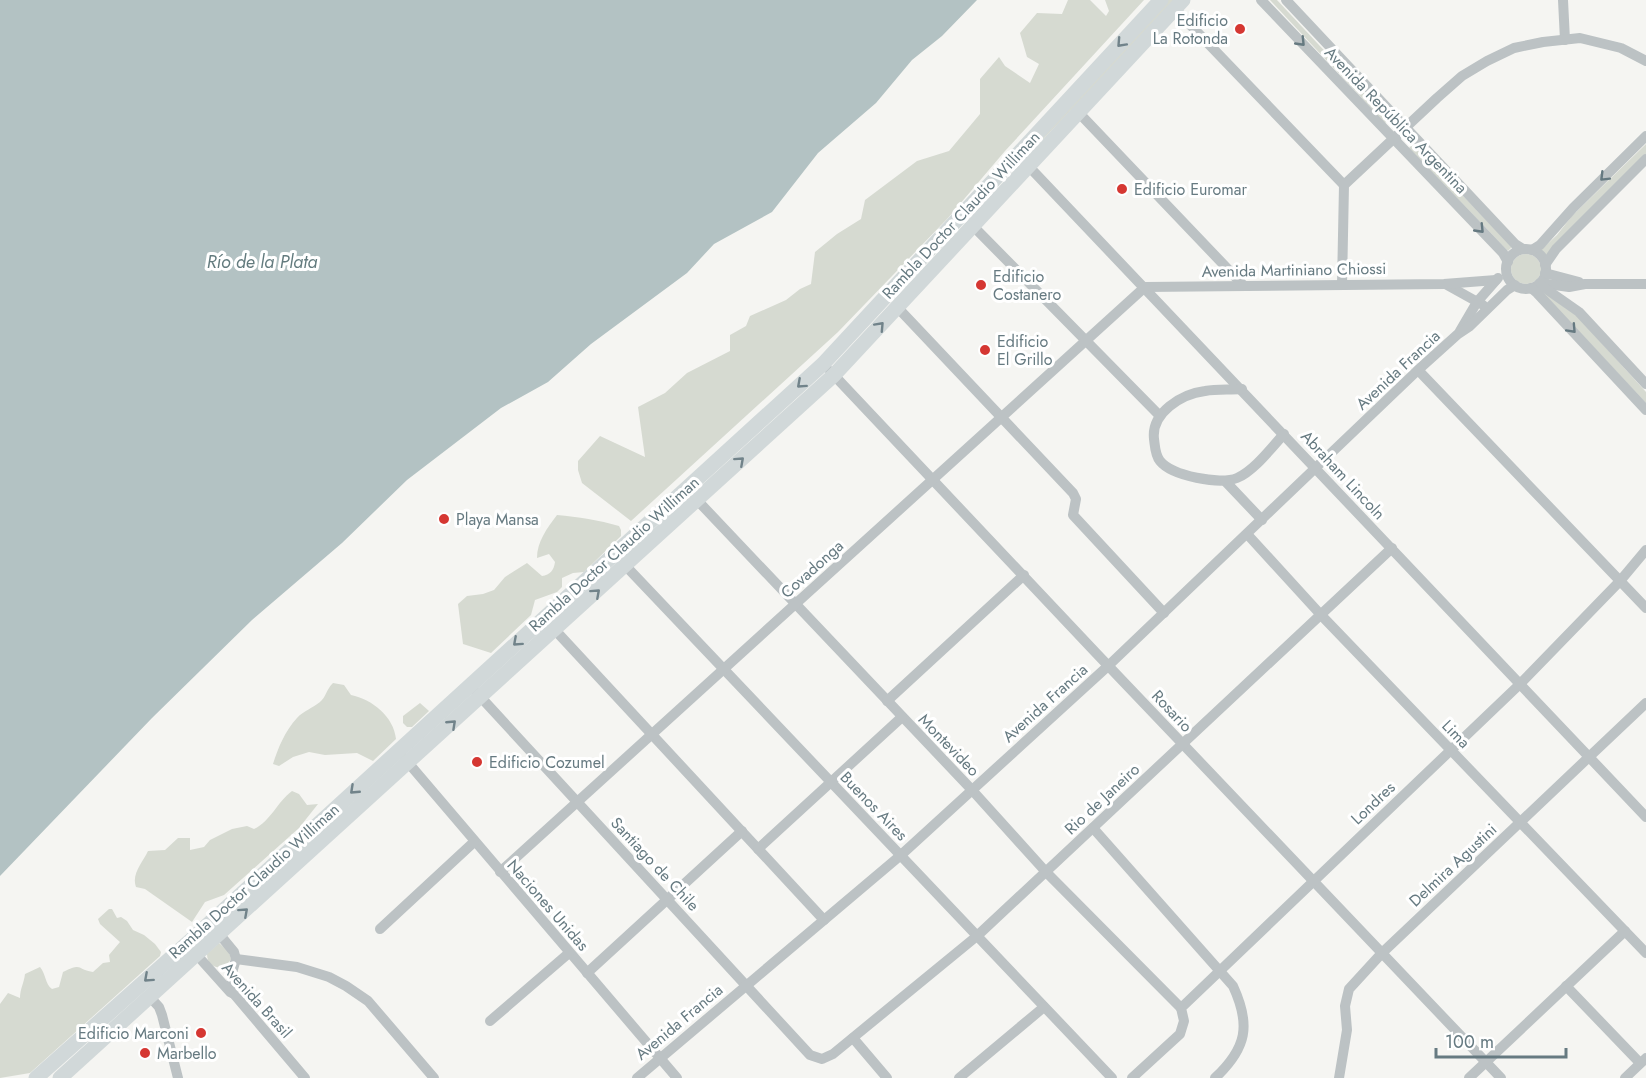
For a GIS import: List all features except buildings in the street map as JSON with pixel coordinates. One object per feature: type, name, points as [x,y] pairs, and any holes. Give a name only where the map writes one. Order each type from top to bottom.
[{"type":"main road","name":"Rambla Doctor Claudio Williman","points":[[60,1078],[149,996],[193,947],[205,927],[823,364],[1161,0]]},
{"type":"main road","name":"Rambla Doctor Claudio Williman","points":[[36,1078],[193,947],[220,934],[834,375],[1179,4]]},
{"type":"street","name":"Avenida República Argentina","points":[[1261,0],[1503,253],[1507,266]]},
{"type":"street","name":"Avenida República Argentina","points":[[1286,0],[1515,244],[1528,250]]},
{"type":"street","points":[[1563,0],[1565,40]]},
{"type":"street","points":[[1179,4],[1344,185],[1342,285]]},
{"type":"street","points":[[1344,185],[1462,76],[1514,48],[1580,38],[1621,48],[1646,61]]},
{"type":"street","points":[[1079,113],[1244,286]]},
{"type":"street","points":[[1646,136],[1573,208],[1540,245],[1514,254],[1507,266],[1509,279],[1515,285],[1523,288],[1540,278],[1556,249],[1646,159]]},
{"type":"street","name":"Abraham Lincoln","points":[[1017,154],[1646,817]]},
{"type":"street","points":[[972,226],[1159,415]]},
{"type":"street","points":[[1528,250],[1541,256],[1537,293],[1646,410]]},
{"type":"street","name":"Avenida Francia","points":[[1458,334],[1478,302],[1507,266]]},
{"type":"street","points":[[1540,278],[1585,284],[1646,284]]},
{"type":"street","points":[[1540,278],[1579,312],[1646,384]]},
{"type":"street","name":"Avenida Martiniano Chiossi","points":[[1145,287],[1444,284],[1496,280]]},
{"type":"street","name":"Avenida Martiniano Chiossi","points":[[1444,284],[1482,305],[1491,304]]},
{"type":"street","name":"Avenida Francia","points":[[637,1078],[901,855],[1108,666],[1418,370],[1515,285]]},
{"type":"street","name":"Covadonga","points":[[500,872],[1145,287]]},
{"type":"street","points":[[898,308],[1073,493],[1076,499],[1073,515],[1164,613]]},
{"type":"street","name":"Rosario","points":[[823,364],[1501,1078]]},
{"type":"street","points":[[1418,370],[1646,609]]},
{"type":"street","points":[[1242,389],[1203,391],[1176,402],[1159,415],[1153,428],[1155,450],[1160,461],[1168,467],[1193,477],[1225,481],[1238,478],[1262,458],[1284,434]]},
{"type":"street","points":[[1225,481],[1262,520]]},
{"type":"street","name":"Montevideo","points":[[697,500],[972,790],[1046,872],[1181,1008]]},
{"type":"street","name":"Lima","points":[[1247,534],[1321,615],[1646,953]]},
{"type":"street","name":"Rio de Janeiro","points":[[822,1059],[833,1054],[977,936],[1392,548]]},
{"type":"street","name":"Londres","points":[[1181,1008],[1520,684],[1620,581],[1646,550]]},
{"type":"street","name":"Buenos Aires","points":[[615,554],[1112,1078]]},
{"type":"street","points":[[887,701],[1024,575]]},
{"type":"street","points":[[555,630],[824,920]]},
{"type":"street","name":"Santiago de Chile","points":[[470,685],[810,1055],[822,1059]]},
{"type":"street","name":"Delmira Agustini","points":[[1339,1078],[1347,1030],[1345,1006],[1349,989],[1382,953],[1646,703]]},
{"type":"street","points":[[759,849],[902,717]]},
{"type":"street","name":"Naciones Unidas","points":[[397,751],[677,1078]]},
{"type":"street","points":[[1093,828],[1233,986],[1242,1007],[1244,1030],[1236,1055],[1215,1078]]},
{"type":"street","points":[[586,973],[742,831]]},
{"type":"street","points":[[380,929],[474,842]]},
{"type":"street","points":[[205,927],[220,934],[234,952],[231,981],[234,994]]},
{"type":"street","points":[[1468,1078],[1624,931]]},
{"type":"street","name":"Avenida Brasil","points":[[193,947],[305,1078]]},
{"type":"street","points":[[490,1021],[569,953]]},
{"type":"street","points":[[214,974],[234,965],[297,967],[329,977],[368,1001],[434,1078]]},
{"type":"street","points":[[1566,986],[1643,1061],[1625,1078]]},
{"type":"street","points":[[149,996],[159,1007],[162,1015],[178,1078]]},
{"type":"street","points":[[959,1078],[1044,1007]]},
{"type":"street","points":[[1132,1078],[1180,1034],[1184,1021],[1181,1008]]},
{"type":"street","points":[[853,1038],[887,1078]]},
{"type":"shaded area","points":[[1068,0],[1090,0],[1106,16],[1109,11],[1105,0],[1144,0],[1005,151],[948,218],[838,332],[631,521],[582,483],[578,461],[600,436],[645,457],[638,407],[665,393],[687,373],[730,351],[730,335],[746,326],[750,316],[786,300],[811,284],[815,252],[837,234],[861,219],[865,200],[917,161],[949,151],[980,114],[980,79],[999,57],[1005,66],[1030,83],[1039,64],[1027,57],[1020,33],[1037,13],[1062,14]]},
{"type":"shaded area","points":[[1168,0],[1177,0],[1029,154],[1029,153]]},
{"type":"shaded area","points":[[1270,0],[1277,0],[1389,120],[1385,123]]},
{"type":"shaded area","points":[[1413,144],[1512,247],[1508,251],[1409,148]]},
{"type":"shaded area","points":[[1646,144],[1646,154],[1546,255],[1541,250],[1572,216]]},
{"type":"shaded area","points":[[1526,254],[1537,258],[1541,269],[1537,280],[1526,284],[1515,280],[1511,269],[1515,258]]},
{"type":"shaded area","points":[[1540,290],[1577,316],[1646,392],[1646,403]]},
{"type":"shaded area","points":[[557,515],[619,526],[621,536],[584,572],[573,573],[562,578],[562,587],[557,592],[535,600],[531,615],[491,653],[463,644],[458,604],[467,596],[494,590],[505,577],[527,563],[542,576],[553,570],[555,562],[549,554],[537,558],[537,552],[543,535]]},
{"type":"shaded area","points":[[333,683],[344,685],[351,695],[367,700],[381,710],[391,723],[396,739],[373,761],[357,753],[325,755],[309,752],[293,757],[279,766],[273,764],[289,728],[302,713],[322,700]]},
{"type":"shaded area","points":[[420,703],[429,711],[412,727],[407,727],[403,723],[403,716]]},
{"type":"shaded area","points":[[292,791],[299,794],[307,805],[318,804],[299,828],[224,895],[205,902],[192,922],[145,889],[136,887],[136,873],[148,851],[165,850],[178,838],[190,838],[190,850],[204,847],[210,840],[232,829],[247,826],[254,829],[265,821]]},
{"type":"shaded area","points":[[112,909],[117,918],[121,917],[127,921],[133,930],[155,944],[161,952],[160,956],[30,1073],[0,1078],[0,1004],[8,993],[20,998],[25,974],[40,967],[52,989],[59,987],[63,972],[77,967],[93,972],[103,963],[110,962],[109,955],[120,942],[100,924],[98,919]]},
{"type":"shaded area","points":[[219,943],[229,952],[231,959],[224,966],[216,967],[210,963],[207,954]]},
{"type":"water","name":"Río de la Plata","points":[[0,0],[977,0],[942,36],[912,60],[876,103],[818,153],[772,212],[714,244],[687,273],[591,344],[548,382],[501,408],[407,480],[342,543],[252,620],[152,718],[0,876]]},
{"type":"place","name":"Edificio La Rotonda","points":[[1240,29]]},
{"type":"place","name":"Edificio Euromar","points":[[1122,189]]},
{"type":"place","name":"Edificio Costanero","points":[[981,285]]},
{"type":"place","name":"Edificio El Grillo","points":[[985,350]]},
{"type":"place","name":"Playa Mansa","points":[[444,519]]},
{"type":"place","name":"Edificio Cozumel","points":[[477,762]]},
{"type":"place","name":"Edificio Marconi","points":[[201,1033]]},
{"type":"place","name":"Marbello","points":[[145,1053]]}]
